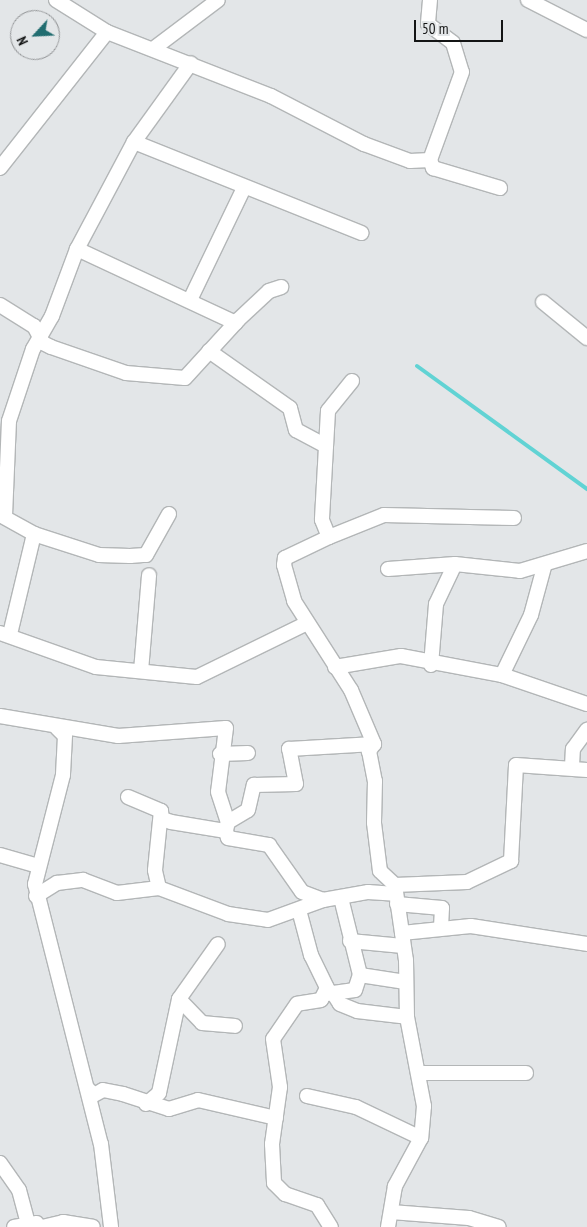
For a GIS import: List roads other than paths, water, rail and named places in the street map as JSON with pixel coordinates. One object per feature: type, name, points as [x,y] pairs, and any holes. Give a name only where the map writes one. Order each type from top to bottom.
[{"type":"street","points":[[56,0],[108,32],[271,96],[391,155],[410,161],[430,160]]},
{"type":"street","points":[[153,49],[218,0]]},
{"type":"street","points":[[430,0],[428,24],[453,43],[462,72],[430,160],[433,168],[500,188]]},
{"type":"street","points":[[528,0],[549,6],[587,30]]},
{"type":"street","points":[[0,168],[108,32]]},
{"type":"street","points":[[169,514],[146,555],[99,555],[34,534],[2,516],[9,421],[40,336],[77,248],[134,142],[191,64]]},
{"type":"street","points":[[134,142],[244,188],[362,233]]},
{"type":"street","points":[[190,300],[244,188]]},
{"type":"street","points":[[77,248],[236,323]]},
{"type":"street","points":[[0,305],[34,326],[40,336],[51,347],[126,373],[185,378],[236,323],[269,291],[281,287]]},
{"type":"street","points":[[543,302],[587,338]]},
{"type":"street","points":[[209,351],[290,408],[302,434],[326,446]]},
{"type":"street","points":[[329,537],[322,520],[328,411],[352,381]]},
{"type":"street","points":[[374,744],[351,690],[305,624],[285,581],[286,558],[329,537],[384,515],[514,518]]},
{"type":"street","points":[[34,534],[5,633],[87,665],[197,677],[305,624]]},
{"type":"street","points":[[388,569],[455,564],[520,571],[544,567],[587,551]]},
{"type":"street","points":[[431,665],[436,604],[455,564]]},
{"type":"street","points":[[502,675],[531,615],[544,567]]},
{"type":"street","points":[[141,670],[149,575]]},
{"type":"street","points":[[335,667],[401,656],[431,665],[502,675],[587,704]]},
{"type":"street","points":[[0,716],[57,728],[118,736],[226,728],[220,754],[220,806],[227,826],[228,838],[269,845],[302,892],[323,900]]},
{"type":"street","points":[[57,728],[65,736],[63,775],[36,865],[36,896],[88,1089],[108,1176],[111,1227]]},
{"type":"street","points":[[572,766],[573,749],[587,730]]},
{"type":"street","points":[[161,812],[162,819],[172,822],[227,826],[248,810],[254,784],[296,784],[290,749],[374,744]]},
{"type":"street","points":[[374,744],[369,751],[380,871],[396,895],[403,939],[407,1016],[420,1073],[421,1138],[395,1186],[388,1227]]},
{"type":"street","points":[[220,754],[248,753]]},
{"type":"street","points":[[396,895],[467,882],[511,862],[516,765],[572,766],[587,770]]},
{"type":"street","points":[[128,797],[161,812]]},
{"type":"street","points":[[159,888],[155,870],[161,812]]},
{"type":"street","points":[[0,855],[36,865]]},
{"type":"street","points":[[36,896],[57,883],[83,880],[117,893],[159,888],[228,914],[268,920],[323,900],[368,892],[396,895],[442,908],[441,928]]},
{"type":"street","points":[[331,1227],[317,1205],[285,1194],[274,1183],[276,1118],[280,1087],[273,1039],[297,1004],[315,1002],[331,995],[355,990],[360,975],[350,941],[341,898]]},
{"type":"street","points":[[299,910],[331,995],[357,1011],[407,1016]]},
{"type":"street","points":[[350,941],[403,939],[441,928],[471,926],[587,944]]},
{"type":"street","points":[[146,1104],[159,1093],[179,999],[218,944]]},
{"type":"street","points":[[360,975],[405,982]]},
{"type":"street","points":[[179,999],[202,1023],[235,1026]]},
{"type":"street","points":[[420,1073],[526,1073]]},
{"type":"street","points":[[88,1089],[94,1095],[103,1090],[169,1110],[198,1100],[276,1118]]},
{"type":"street","points":[[307,1096],[356,1107],[421,1138]]},
{"type":"street","points":[[0,1163],[19,1190],[28,1223]]},
{"type":"street","points":[[391,1212],[469,1218],[498,1227]]},
{"type":"street","points":[[14,1227],[28,1223],[45,1226],[93,1227]]},
{"type":"waterway","points":[[417,366],[587,489]]}]
